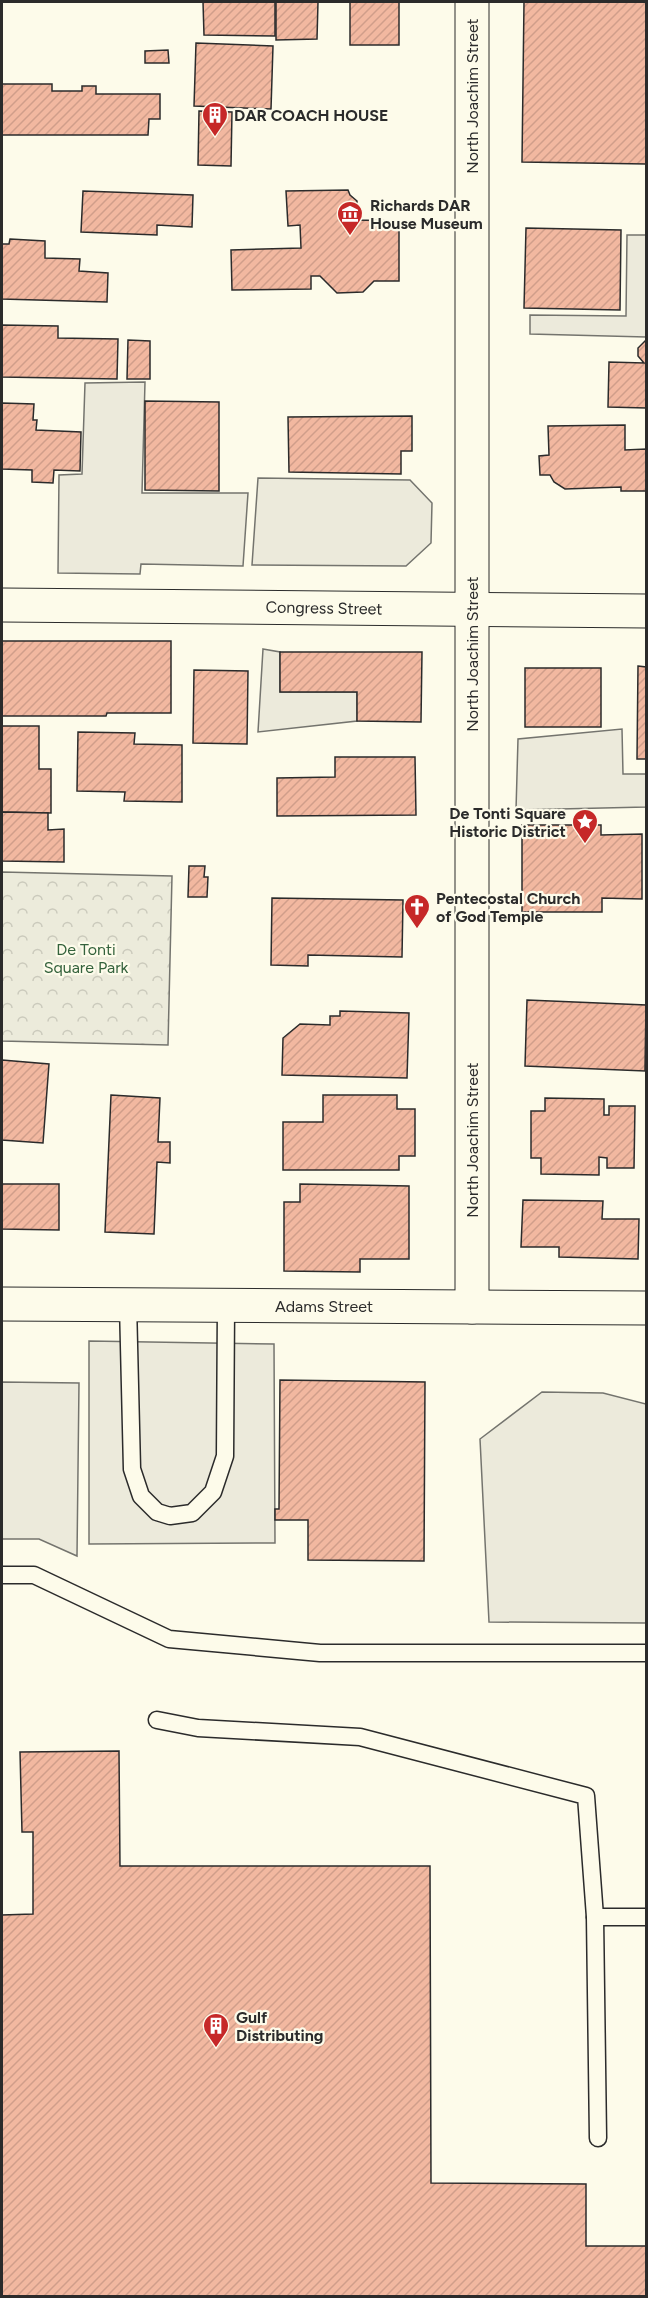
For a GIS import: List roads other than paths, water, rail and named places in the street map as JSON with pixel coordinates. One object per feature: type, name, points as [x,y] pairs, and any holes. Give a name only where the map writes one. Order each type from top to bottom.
[{"type":"street","name":"North Joachim Street","points":[[472,2],[472,1307]]},
{"type":"street","name":"Congress Street","points":[[2,605],[646,611]]},
{"type":"street","name":"Adams Street","points":[[2,1304],[646,1308]]},
{"type":"lane","points":[[128,1304],[132,1469],[141,1496],[157,1512],[170,1515],[192,1513],[213,1492],[225,1456],[226,1306]]},
{"type":"lane","points":[[2,1575],[34,1575],[169,1639],[320,1653],[646,1653]]},
{"type":"lane","points":[[157,1720],[198,1728],[360,1737],[586,1796],[595,1917],[598,2138]]},
{"type":"lane","points":[[595,1917],[646,1917]]},
{"type":"place","name":"DAR COACH HOUSE","points":[[215,138]]},
{"type":"place","name":"Richards DAR House Museum","points":[[350,237]]},
{"type":"place","name":"De Tonti Square Historic District","points":[[585,845]]},
{"type":"place","name":"Pentecostal Church of God Temple","points":[[417,930]]},
{"type":"place","name":"Gulf Distributing","points":[[216,2049]]},
{"type":"park label","name":"De Tonti Square Park","points":[[86,958]]}]
